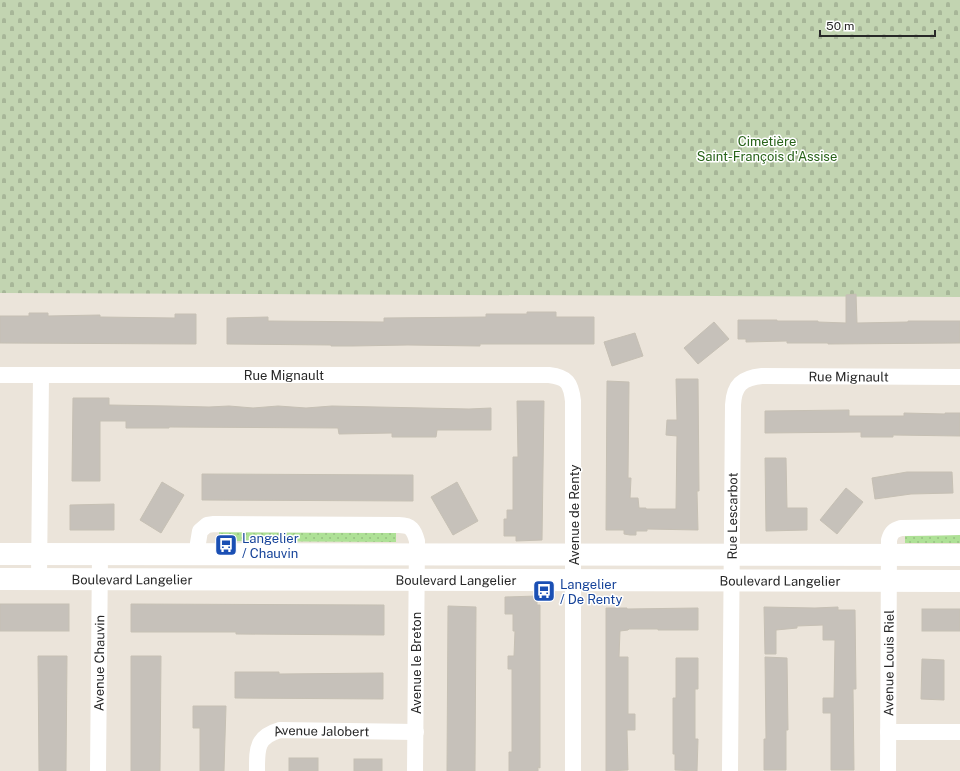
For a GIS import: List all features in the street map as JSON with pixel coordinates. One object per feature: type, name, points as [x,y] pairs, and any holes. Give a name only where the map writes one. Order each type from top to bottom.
[{"type":"main road","name":"Boulevard Langelier","points":[[0,554],[574,556],[960,555]]},
{"type":"main road","name":"Boulevard Langelier","points":[[0,579],[960,581]]},
{"type":"street","name":"Rue Mignault","points":[[0,375],[549,375],[562,377],[567,381]]},
{"type":"street","points":[[39,579],[41,375]]},
{"type":"street","name":"Rue Mignault","points":[[740,384],[746,379],[762,376],[960,378]]},
{"type":"street","name":"Avenue de Renty","points":[[567,381],[570,386],[573,401],[573,771]]},
{"type":"street","name":"Rue Lescarbot","points":[[730,771],[733,395],[735,389],[740,384]]},
{"type":"street","name":"Boulevard Langelier","points":[[196,555],[200,531],[207,525],[222,524],[406,525],[411,528],[415,534],[417,542],[417,555]]},
{"type":"street","name":"Avenue Louis Riel","points":[[888,771],[889,540],[894,530],[908,527],[960,527]]},
{"type":"street","name":"Avenue Chauvin","points":[[98,771],[100,554]]},
{"type":"street","name":"Avenue le Breton","points":[[415,771],[417,555]]},
{"type":"street","name":"Avenue Jalobert","points":[[257,771],[258,747],[262,739],[270,733],[280,730],[416,732]]},
{"type":"street","points":[[888,732],[960,732]]},
{"type":"green space","name":"Cimetière Saint-François d'Assise","points":[[0,0],[960,0],[960,297],[0,293]]},
{"type":"green space","points":[[219,532],[396,533],[396,542],[233,541],[233,538],[225,537],[224,541],[219,541]]},
{"type":"green space","points":[[960,535],[960,543],[905,543],[905,536]]},
{"type":"building","points":[[856,294],[857,323],[960,321],[960,343],[828,344],[787,343],[787,341],[746,342],[746,339],[738,339],[738,320],[818,321],[846,323],[846,295]]},
{"type":"building","points":[[527,312],[556,312],[556,317],[594,317],[594,344],[331,346],[227,344],[227,318],[268,317],[268,321],[384,322],[384,318],[486,317],[486,314],[527,314]]},
{"type":"building","points":[[29,313],[48,313],[48,316],[100,315],[100,317],[175,318],[175,314],[196,314],[196,344],[0,343],[0,316],[29,316]]},
{"type":"building","points":[[714,322],[729,339],[698,364],[684,348]]},
{"type":"building","points":[[635,333],[643,356],[612,366],[604,342]]},
{"type":"building","points":[[676,379],[698,379],[698,530],[647,529],[647,531],[636,531],[636,535],[630,535],[624,534],[624,530],[606,530],[607,381],[629,382],[628,478],[631,478],[630,498],[638,498],[639,508],[676,509],[677,436],[666,435],[667,420],[677,420]]},
{"type":"building","points":[[73,398],[109,398],[109,405],[229,406],[253,408],[278,406],[306,408],[332,406],[469,409],[491,408],[491,430],[437,430],[436,437],[392,437],[392,433],[339,434],[338,428],[126,428],[126,421],[100,421],[100,481],[72,481]]},
{"type":"building","points":[[517,401],[544,401],[542,540],[516,541],[516,536],[504,536],[504,519],[507,519],[507,510],[513,510],[513,457],[518,457]]},
{"type":"building","points":[[849,410],[849,416],[904,416],[904,413],[960,413],[960,436],[893,435],[893,437],[861,437],[861,432],[765,433],[765,411]]},
{"type":"building","points":[[765,458],[786,458],[787,508],[807,508],[807,530],[766,531]]},
{"type":"building","points":[[907,472],[952,472],[953,493],[911,494],[875,499],[872,478]]},
{"type":"building","points":[[202,474],[413,475],[413,501],[202,500]]},
{"type":"building","points":[[162,482],[184,495],[161,533],[140,520]]},
{"type":"building","points":[[457,482],[478,521],[453,535],[431,497]]},
{"type":"building","points":[[846,488],[863,502],[837,534],[820,520]]},
{"type":"building","points":[[114,504],[114,530],[70,530],[70,505]]},
{"type":"building","points":[[537,596],[537,605],[540,605],[540,768],[538,767],[538,771],[509,771],[509,752],[512,752],[512,669],[508,669],[508,656],[514,656],[515,631],[513,631],[513,614],[505,614],[505,597]]},
{"type":"building","points":[[0,604],[69,604],[69,631],[0,631]]},
{"type":"building","points":[[131,604],[384,605],[384,635],[236,634],[236,632],[131,632]]},
{"type":"building","points":[[448,606],[476,607],[475,771],[447,771]]},
{"type":"building","points":[[764,607],[838,607],[838,610],[855,610],[856,689],[853,689],[854,770],[831,770],[831,713],[823,713],[823,698],[834,698],[835,640],[823,640],[823,625],[797,626],[797,628],[776,630],[776,654],[765,654]]},
{"type":"building","points":[[606,608],[698,608],[698,630],[629,629],[620,631],[619,657],[628,657],[628,714],[635,714],[635,730],[627,730],[628,770],[606,771]]},
{"type":"building","points":[[922,609],[960,609],[960,631],[922,631]]},
{"type":"building","points":[[38,656],[67,656],[66,771],[39,771]]},
{"type":"building","points":[[131,656],[161,656],[160,771],[131,771]]},
{"type":"building","points":[[765,657],[787,658],[788,730],[786,730],[786,770],[764,770],[764,739],[766,739]]},
{"type":"building","points":[[676,658],[698,658],[698,689],[695,689],[695,739],[698,739],[697,771],[675,770],[675,754],[673,754],[673,698],[676,698]]},
{"type":"building","points":[[922,659],[944,660],[944,700],[921,699]]},
{"type":"building","points":[[235,672],[279,672],[279,674],[383,673],[383,699],[235,698]]},
{"type":"building","points":[[193,706],[226,706],[224,771],[200,771],[200,728],[193,728]]},
{"type":"building","points":[[289,758],[318,758],[318,771],[289,771]]},
{"type":"building","points":[[354,759],[382,759],[382,771],[354,771]]},
{"type":"place","name":"Langelier / Chauvin","points":[[226,545]]},
{"type":"place","name":"Langelier / De Renty","points":[[544,591]]}]
